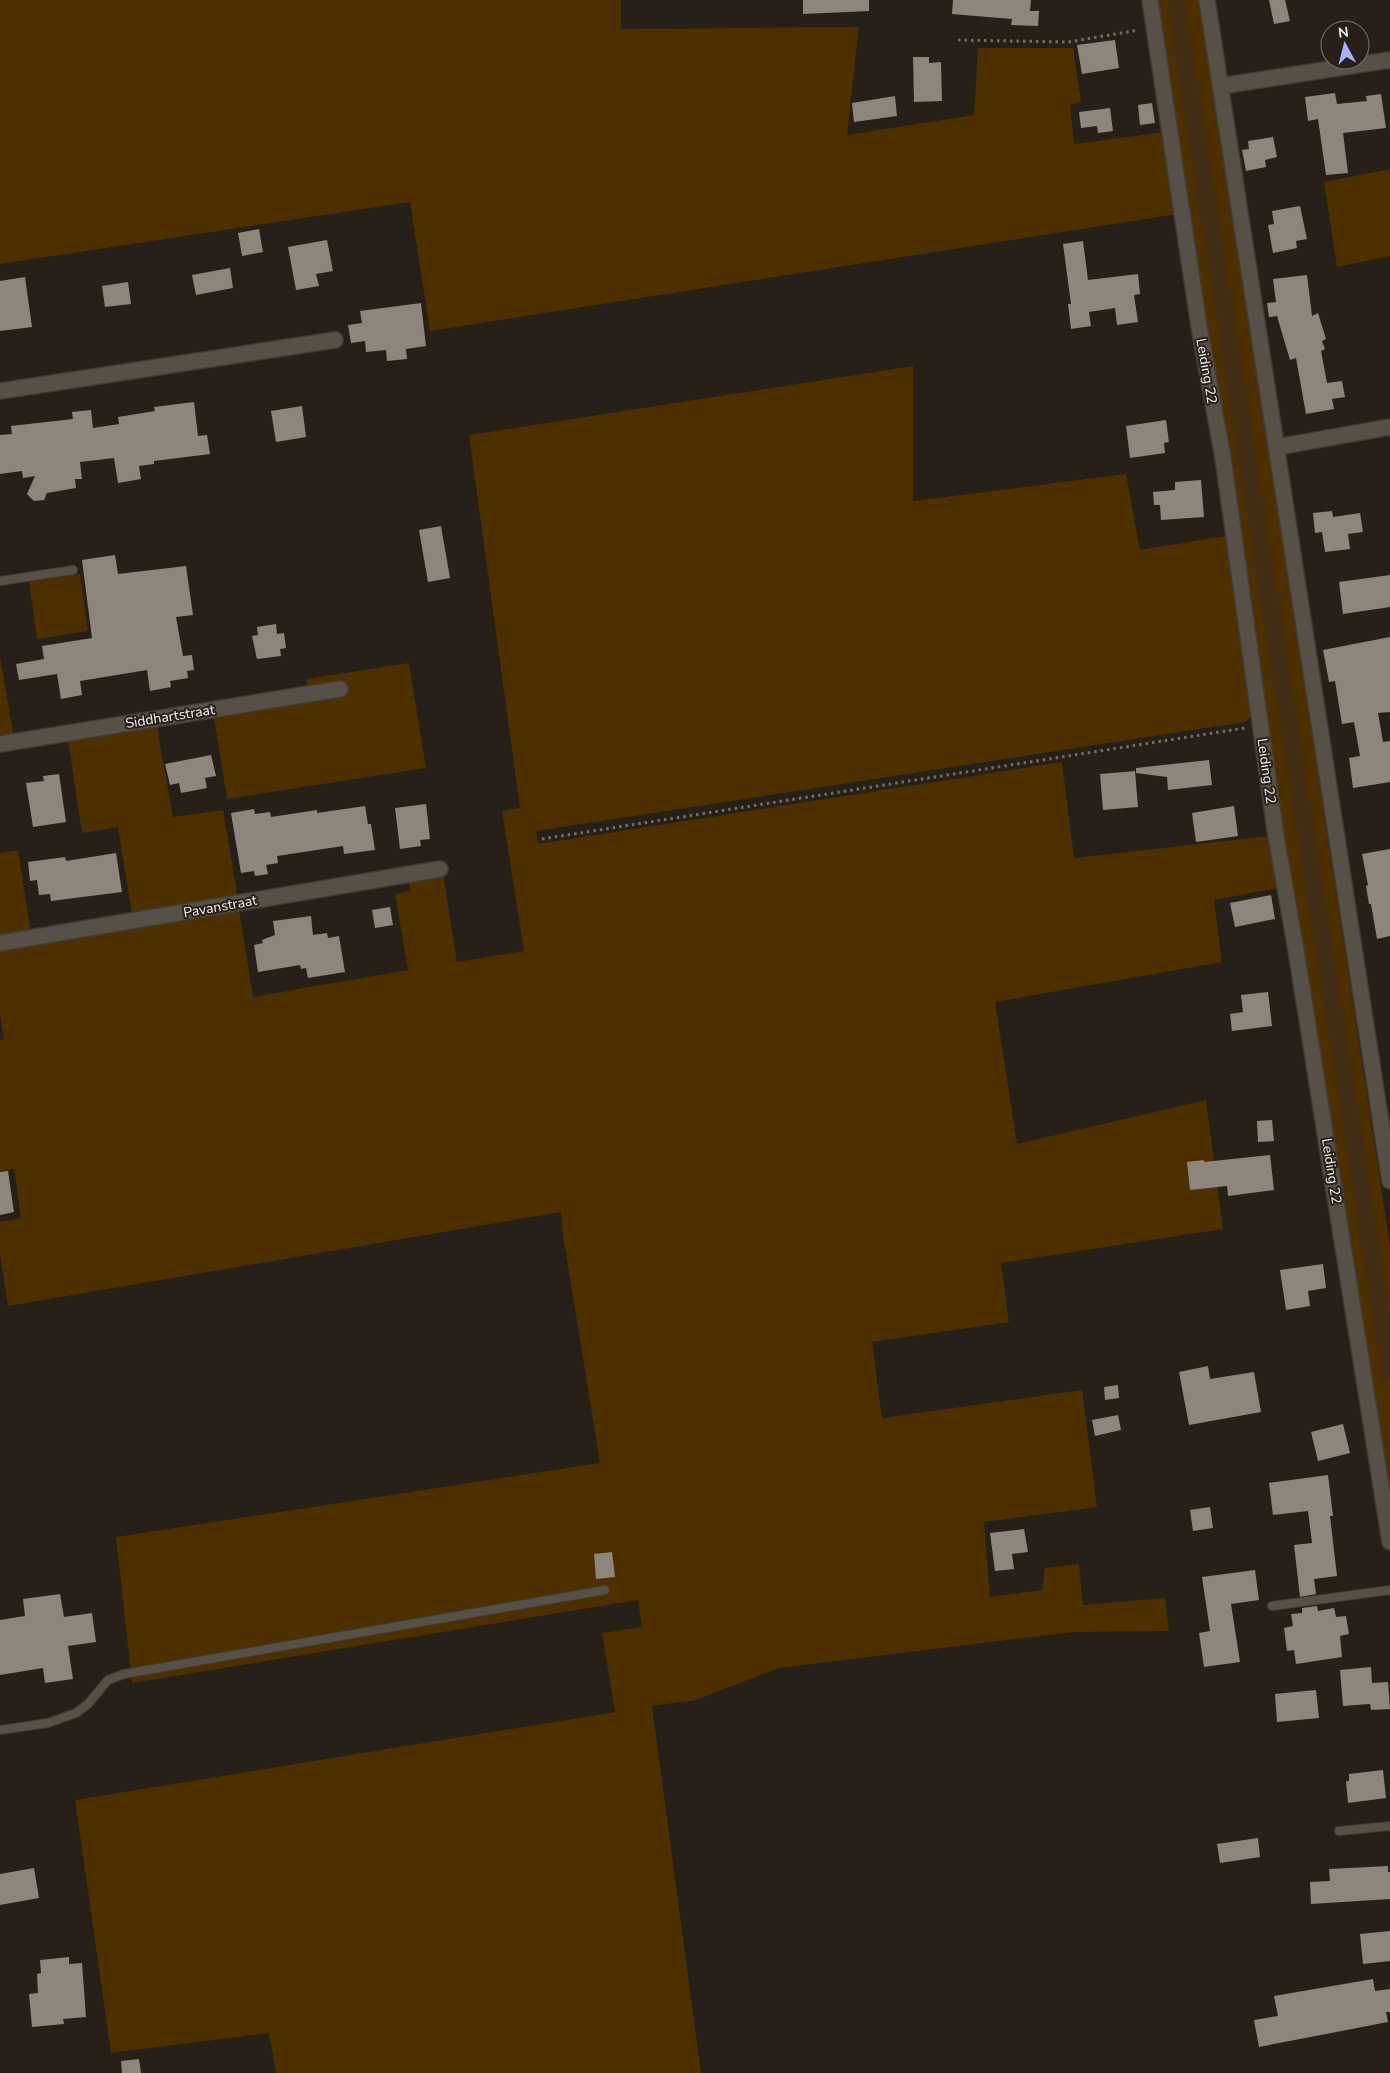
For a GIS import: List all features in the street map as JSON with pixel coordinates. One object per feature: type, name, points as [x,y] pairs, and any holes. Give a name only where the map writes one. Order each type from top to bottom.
[{"type":"street","name":"Leiding 22","points":[[1150,0],[1199,326],[1222,458],[1276,836],[1298,960],[1390,1542]]},
{"type":"street","points":[[1207,0],[1222,86],[1390,1181]]},
{"type":"street","points":[[1222,86],[1390,60]]},
{"type":"street","points":[[0,391],[335,340]]},
{"type":"street","points":[[1277,446],[1390,427]]},
{"type":"street","name":"Siddhartstraat","points":[[0,744],[340,689]]},
{"type":"street","name":"Pavanstraat","points":[[0,943],[440,869]]},
{"type":"lane","points":[[0,581],[73,570]]},
{"type":"lane","points":[[0,1730],[48,1723],[76,1713],[88,1704],[108,1680],[124,1674],[605,1590]]},
{"type":"lane","points":[[1272,1606],[1390,1590]]},
{"type":"lane","points":[[1339,1831],[1390,1826]]},
{"type":"path","points":[[958,40],[1068,42],[1154,28]]},
{"type":"path","points":[[542,839],[1260,725]]},
{"type":"shaded area","points":[[0,0],[621,0],[621,29],[859,27],[847,135],[974,115],[978,48],[1073,48],[1081,102],[1070,105],[1074,144],[1165,132],[1178,214],[430,331],[410,202],[0,264]]},
{"type":"shaded area","points":[[1157,0],[1199,0],[1213,87],[1390,1246],[1390,1496],[1287,872]]},
{"type":"shaded area","points":[[1390,169],[1390,256],[1337,267],[1324,182]]},
{"type":"shaded area","points":[[913,366],[913,501],[1126,474],[1140,550],[1226,536],[1252,716],[1245,722],[536,831],[538,844],[1062,762],[1074,858],[1270,836],[1278,888],[1214,900],[1222,962],[995,1002],[1017,1144],[1206,1100],[1223,1229],[1001,1263],[1009,1322],[872,1342],[882,1418],[1082,1390],[1097,1507],[984,1522],[990,1597],[1042,1590],[1045,1568],[1079,1564],[1083,1605],[1165,1598],[1169,1631],[1073,1632],[779,1668],[696,1700],[652,1706],[701,2073],[276,2073],[269,2033],[111,2053],[75,1800],[615,1712],[602,1633],[642,1627],[638,1600],[132,1683],[116,1537],[600,1463],[563,1235],[561,1212],[8,1306],[0,1254],[0,1222],[21,1218],[14,1169],[0,1171],[0,1040],[4,1039],[0,1014],[0,947],[239,909],[253,997],[408,970],[395,894],[410,891],[409,879],[443,873],[457,962],[524,951],[502,811],[520,808],[469,435]]},
{"type":"shaded area","points":[[80,574],[88,631],[37,639],[29,582]]},
{"type":"shaded area","points":[[0,657],[14,737],[0,739]]},
{"type":"shaded area","points":[[409,663],[426,768],[227,799],[214,717],[309,702],[306,679]]},
{"type":"shaded area","points":[[157,727],[173,817],[223,810],[238,898],[132,915],[118,827],[82,833],[68,740]]},
{"type":"shaded area","points":[[18,850],[31,933],[0,938],[0,853]]},
{"type":"building","points":[[803,0],[869,0],[869,11],[803,14]]},
{"type":"building","points":[[953,0],[1031,0],[1030,11],[1039,11],[1038,26],[1011,25],[1012,19],[952,14]]},
{"type":"building","points":[[1269,0],[1285,0],[1290,21],[1274,24]]},
{"type":"building","points":[[1115,40],[1119,68],[1082,74],[1077,45]]},
{"type":"building","points":[[913,57],[929,57],[929,63],[941,62],[942,101],[914,102]]},
{"type":"building","points":[[1335,93],[1337,104],[1367,101],[1366,96],[1381,94],[1386,128],[1343,133],[1348,173],[1326,175],[1318,119],[1308,121],[1305,97]]},
{"type":"building","points":[[895,96],[897,116],[854,122],[852,103]]},
{"type":"building","points":[[1152,103],[1155,123],[1140,125],[1138,105]]},
{"type":"building","points":[[1110,108],[1113,131],[1098,133],[1097,126],[1081,128],[1079,112]]},
{"type":"building","points":[[1273,137],[1277,157],[1265,160],[1266,167],[1246,171],[1242,150],[1249,149],[1248,141]]},
{"type":"building","points":[[1300,206],[1307,239],[1296,241],[1297,248],[1273,253],[1268,225],[1274,224],[1272,211]]},
{"type":"building","points":[[259,229],[263,252],[242,256],[238,233]]},
{"type":"building","points":[[327,240],[333,271],[316,274],[319,286],[296,290],[288,247]]},
{"type":"building","points":[[1083,241],[1088,280],[1138,274],[1140,294],[1134,295],[1138,322],[1117,325],[1115,308],[1089,312],[1091,326],[1071,329],[1068,304],[1071,304],[1063,244]]},
{"type":"building","points":[[230,268],[233,288],[196,295],[192,275]]},
{"type":"building","points":[[1307,275],[1312,316],[1318,313],[1326,339],[1322,341],[1325,349],[1321,351],[1327,383],[1342,381],[1345,397],[1332,399],[1334,409],[1306,414],[1296,358],[1290,360],[1277,316],[1269,317],[1267,303],[1276,302],[1273,279]]},
{"type":"building","points":[[25,277],[32,327],[0,331],[0,281]]},
{"type":"building","points":[[128,282],[131,304],[105,307],[102,286]]},
{"type":"building","points":[[421,303],[426,346],[406,349],[407,359],[387,361],[386,350],[366,352],[365,341],[351,343],[348,325],[362,323],[360,311]]},
{"type":"building","points":[[194,402],[198,436],[207,435],[210,454],[154,461],[154,464],[139,466],[141,479],[118,483],[114,458],[80,462],[82,479],[75,479],[76,488],[47,493],[44,500],[34,501],[27,494],[35,476],[23,478],[22,471],[0,474],[0,435],[12,434],[11,426],[73,419],[72,412],[91,410],[93,428],[119,424],[118,417],[155,411],[154,407]]},
{"type":"building","points":[[302,406],[306,437],[276,442],[271,411]]},
{"type":"building","points":[[1166,420],[1169,442],[1164,443],[1165,453],[1130,458],[1126,426]]},
{"type":"building","points":[[1201,480],[1204,517],[1161,520],[1160,505],[1154,505],[1153,492],[1175,490],[1175,482]]},
{"type":"building","points":[[1332,511],[1333,517],[1360,513],[1363,532],[1348,534],[1350,549],[1325,552],[1322,532],[1315,533],[1313,513]]},
{"type":"building","points":[[441,526],[450,578],[428,582],[419,530]]},
{"type":"building","points":[[115,555],[118,574],[186,566],[193,615],[176,617],[183,656],[192,655],[194,670],[187,671],[188,678],[170,681],[171,687],[150,691],[147,670],[80,681],[82,695],[61,699],[57,674],[19,680],[16,664],[44,659],[42,646],[92,638],[82,560]]},
{"type":"building","points":[[1390,575],[1390,607],[1343,614],[1339,582]]},
{"type":"building","points":[[276,624],[277,634],[284,633],[286,648],[280,649],[281,656],[257,659],[252,636],[258,635],[257,627]]},
{"type":"building","points":[[1390,637],[1390,712],[1378,713],[1383,742],[1390,741],[1390,782],[1353,788],[1349,758],[1360,756],[1354,722],[1342,724],[1335,681],[1329,682],[1323,650]]},
{"type":"building","points":[[211,755],[216,776],[205,778],[207,788],[181,793],[179,783],[170,785],[165,764]]},
{"type":"building","points":[[1209,760],[1212,785],[1168,790],[1167,777],[1136,773],[1136,768]]},
{"type":"building","points":[[1135,771],[1138,807],[1103,810],[1100,774]]},
{"type":"building","points":[[59,774],[66,822],[33,827],[26,783],[44,781],[43,776]]},
{"type":"building","points":[[426,804],[430,839],[420,840],[421,846],[400,849],[395,808]]},
{"type":"building","points":[[365,806],[368,824],[371,824],[375,850],[344,854],[343,846],[277,856],[278,863],[266,865],[268,874],[255,876],[254,871],[241,873],[231,813],[254,809],[255,814],[270,812],[271,817],[317,810],[317,813]]},
{"type":"building","points":[[1234,806],[1238,836],[1196,842],[1192,813]]},
{"type":"building","points":[[1390,849],[1390,936],[1377,939],[1371,904],[1369,904],[1366,886],[1368,885],[1362,854]]},
{"type":"building","points":[[116,853],[122,892],[51,901],[50,894],[39,895],[37,880],[30,881],[28,862],[65,857],[66,861]]},
{"type":"building","points":[[1271,895],[1275,919],[1235,927],[1230,903]]},
{"type":"building","points":[[390,907],[393,925],[375,928],[372,910]]},
{"type":"building","points":[[311,916],[313,935],[327,933],[328,938],[339,936],[345,972],[308,978],[306,968],[301,969],[300,965],[258,972],[254,945],[263,943],[262,940],[275,935],[273,921]]},
{"type":"building","points":[[1268,992],[1272,1026],[1232,1031],[1230,1014],[1243,1012],[1241,995]]},
{"type":"building","points":[[1272,1120],[1274,1141],[1258,1142],[1257,1121]]},
{"type":"building","points":[[1270,1155],[1274,1190],[1228,1196],[1227,1186],[1190,1190],[1187,1162]]},
{"type":"building","points":[[8,1171],[14,1212],[0,1215],[0,1172]]},
{"type":"building","points":[[1323,1264],[1326,1288],[1308,1291],[1310,1306],[1286,1310],[1280,1270]]},
{"type":"building","points":[[1208,1366],[1210,1379],[1254,1372],[1261,1412],[1189,1425],[1179,1372]]},
{"type":"building","points":[[1118,1385],[1119,1398],[1105,1400],[1104,1387]]},
{"type":"building","points":[[1118,1415],[1121,1430],[1095,1436],[1092,1420]]},
{"type":"building","points":[[1343,1424],[1350,1453],[1318,1461],[1311,1432]]},
{"type":"building","points":[[1328,1475],[1333,1516],[1330,1516],[1337,1576],[1314,1579],[1316,1594],[1300,1597],[1294,1545],[1312,1543],[1308,1511],[1273,1515],[1269,1483]]},
{"type":"building","points":[[1210,1507],[1213,1528],[1193,1531],[1190,1510]]},
{"type":"building","points":[[1024,1529],[1028,1552],[1012,1554],[1014,1569],[995,1571],[990,1533]]},
{"type":"building","points":[[612,1552],[615,1577],[596,1579],[594,1554]]},
{"type":"building","points":[[1255,1570],[1259,1600],[1231,1604],[1240,1662],[1204,1667],[1199,1633],[1210,1631],[1202,1577]]},
{"type":"building","points":[[60,1594],[64,1617],[92,1613],[96,1642],[68,1646],[73,1679],[45,1683],[43,1668],[0,1675],[0,1620],[25,1616],[23,1599]]},
{"type":"building","points":[[1317,1606],[1318,1611],[1334,1608],[1336,1617],[1346,1616],[1349,1634],[1340,1636],[1342,1657],[1296,1664],[1294,1650],[1287,1651],[1284,1628],[1293,1626],[1291,1614],[1302,1613],[1302,1608]]},
{"type":"building","points":[[1371,1667],[1372,1683],[1388,1682],[1390,1709],[1371,1710],[1370,1704],[1343,1706],[1340,1670]]},
{"type":"building","points":[[1316,1690],[1319,1718],[1277,1722],[1275,1694]]},
{"type":"building","points":[[1383,1770],[1386,1798],[1348,1803],[1346,1781],[1349,1781],[1349,1774]]},
{"type":"building","points":[[1258,1838],[1260,1857],[1220,1863],[1217,1844]]},
{"type":"building","points":[[1388,1866],[1388,1872],[1390,1872],[1390,1899],[1311,1904],[1310,1882],[1330,1881],[1329,1869]]},
{"type":"building","points":[[34,1868],[39,1898],[0,1905],[0,1874]]},
{"type":"building","points":[[1390,1931],[1390,1961],[1363,1964],[1360,1934]]},
{"type":"building","points":[[69,1957],[69,1964],[82,1963],[86,2017],[63,2019],[64,2024],[32,2027],[29,1994],[38,1993],[37,1974],[41,1973],[40,1960]]},
{"type":"building","points":[[1373,1979],[1375,1991],[1390,1989],[1390,2012],[1386,2012],[1388,2022],[1259,2047],[1254,2020],[1278,2016],[1274,1996]]},
{"type":"building","points":[[139,2059],[141,2073],[122,2073],[121,2061]]},
{"type":"waterway","points":[[1176,0],[1390,1371]]}]
